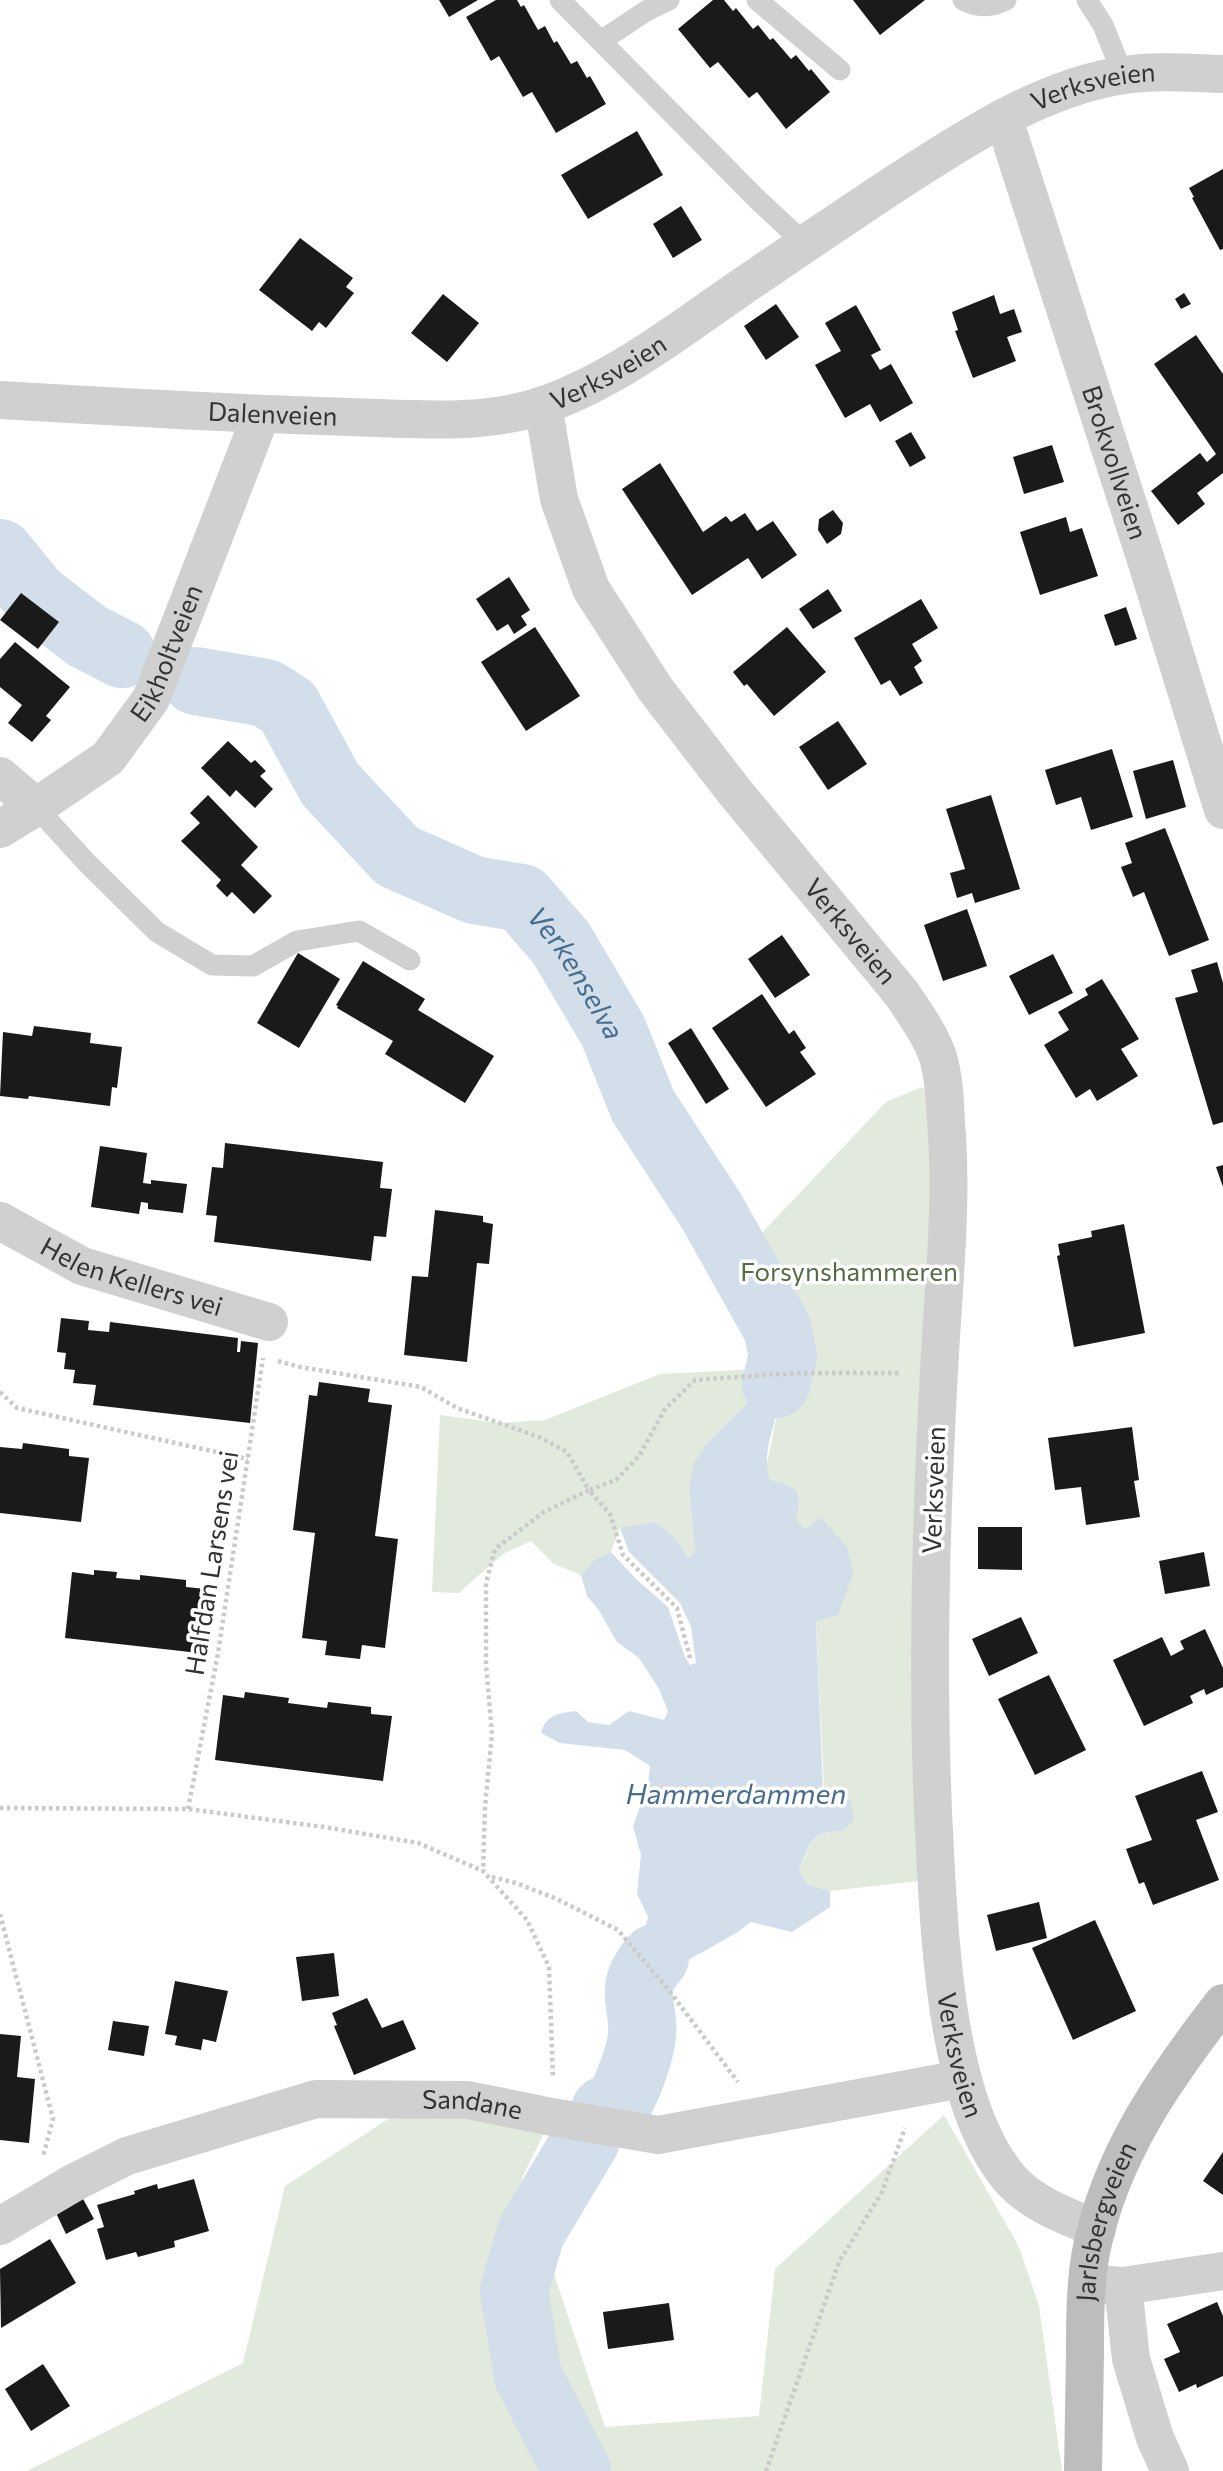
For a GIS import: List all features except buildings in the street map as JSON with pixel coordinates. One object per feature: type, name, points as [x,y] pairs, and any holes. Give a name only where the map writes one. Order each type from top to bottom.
[{"type":"street","name":"Verksveien","points":[[1097,2229],[1038,2203],[1012,2181],[998,2162],[981,2129],[962,2079],[943,1974],[931,1787],[929,1623],[947,1238],[948,1151],[938,1058],[924,1027],[902,994],[656,690],[591,589],[559,499],[543,405],[577,391],[642,355],[804,243],[941,154],[1001,119],[1052,96],[1123,75],[1172,72],[1223,74]]},
{"type":"street","name":"Brokvollveien","points":[[1001,119],[1010,138],[1142,547],[1223,810]]},
{"type":"street","name":"Dalenveien","points":[[0,400],[261,415],[475,419],[543,405]]},
{"type":"street","name":"Eikholtveien","points":[[36,807],[108,758],[151,699],[261,415]]},
{"type":"street","points":[[0,776],[36,807],[0,830]]},
{"type":"street","name":"Helen Kellers vei","points":[[0,1221],[82,1266],[266,1339]]},
{"type":"street","name":"Jarlsbergveien","points":[[1170,2471],[1155,2438],[1105,2285],[1097,2229],[1109,2189],[1129,2140],[1181,2057],[1223,2003]]},
{"type":"street","name":"Sandane","points":[[0,2226],[75,2182],[127,2156],[316,2099],[468,2100],[552,2118],[659,2135],[962,2079]]},
{"type":"street","points":[[1105,2285],[1223,2271]]},
{"type":"street","name":"Jarlsbergveien","points":[[1083,2471],[1105,2285]]},
{"type":"lane","points":[[560,0],[804,243]]},
{"type":"lane","points":[[601,41],[646,11],[669,0]]},
{"type":"lane","points":[[757,0],[840,69]]},
{"type":"lane","points":[[963,0],[981,6],[994,6],[1006,0]]},
{"type":"lane","points":[[1087,0],[1103,25],[1123,75]]},
{"type":"lane","points":[[36,807],[87,863],[157,932],[212,964],[253,966],[297,941],[359,931],[410,960]]},
{"type":"path","points":[[266,1339],[300,1367],[421,1387],[457,1408],[539,1437],[567,1452],[589,1490],[610,1514],[623,1555],[677,1608],[690,1658]]},
{"type":"path","name":"Halfdan Larsens vei","points":[[188,1809],[218,1653],[266,1339]]},
{"type":"path","points":[[483,1871],[485,1807],[492,1734],[486,1664],[486,1583],[495,1549],[544,1512],[616,1479],[639,1456],[665,1409],[695,1380],[796,1373],[939,1373]]},
{"type":"path","points":[[0,1392],[17,1408],[248,1459]]},
{"type":"path","points":[[0,1808],[188,1809],[324,1826],[418,1843],[483,1871],[527,1920],[549,1967],[552,2118]]},
{"type":"path","points":[[490,1877],[516,1883],[566,1903],[618,1930],[667,1988],[762,2117]]},
{"type":"path","points":[[0,1914],[53,2119],[42,2160]]},
{"type":"path","name":"Verksveien","points":[[768,2470],[838,2262],[883,2192],[919,2088]]},
{"type":"green space","name":"Forsynshammeren","points":[[922,1087],[942,1104],[936,1879],[830,1891],[807,1884],[799,1871],[809,1846],[817,1837],[824,1833],[843,1831],[851,1800],[824,1790],[816,1621],[838,1614],[821,1517],[805,1529],[797,1521],[799,1499],[785,1484],[770,1481],[766,1468],[783,1386],[776,1384],[783,1356],[777,1328],[738,1258],[886,1102]]},
{"type":"green space","points":[[760,1369],[768,1383],[733,1420],[689,1489],[695,1553],[688,1559],[676,1539],[620,1528],[611,1552],[595,1559],[581,1575],[554,1564],[531,1541],[503,1554],[459,1593],[432,1592],[440,1415],[499,1423],[545,1420],[660,1374]]},
{"type":"green space","points":[[419,2099],[552,2117],[522,2178],[605,2427],[759,2416],[775,2269],[944,2115],[1019,2247],[1039,2306],[1062,2471],[27,2471],[243,2363],[285,2186]]},
{"type":"water","name":"Hammerdammen","points":[[768,1383],[783,1386],[768,1445],[767,1469],[770,1480],[796,1490],[799,1499],[797,1521],[805,1529],[821,1517],[847,1547],[853,1573],[838,1615],[816,1622],[823,1789],[851,1800],[854,1820],[843,1831],[817,1836],[809,1846],[799,1870],[807,1884],[830,1891],[830,1907],[792,1932],[751,1922],[667,1972],[642,1942],[648,1917],[637,1894],[641,1855],[633,1826],[648,1785],[650,1766],[625,1750],[560,1743],[541,1733],[546,1722],[554,1716],[576,1711],[588,1722],[609,1725],[629,1711],[664,1720],[668,1711],[659,1689],[639,1658],[617,1642],[598,1609],[587,1596],[581,1575],[595,1559],[611,1552],[668,1607],[685,1657],[690,1665],[696,1663],[691,1627],[680,1603],[629,1552],[620,1528],[655,1522],[676,1539],[688,1558],[695,1553],[689,1489],[694,1463],[705,1446]]},
{"type":"waterway","name":"Verkenselva","points":[[0,553],[35,596],[87,636],[122,654]]},
{"type":"waterway","name":"Verkenselva","points":[[196,681],[266,693],[288,707],[330,784],[397,856],[474,890],[522,898],[561,943],[613,1031],[643,1106],[712,1212],[777,1328],[783,1356],[776,1384]]},
{"type":"waterway","points":[[605,2110],[618,2105],[635,2066],[642,2030],[639,1990],[646,1970],[655,1958]]},
{"type":"waterway","name":"Verkenselva","points":[[577,2471],[528,2376],[514,2291],[531,2232],[586,2140]]}]
